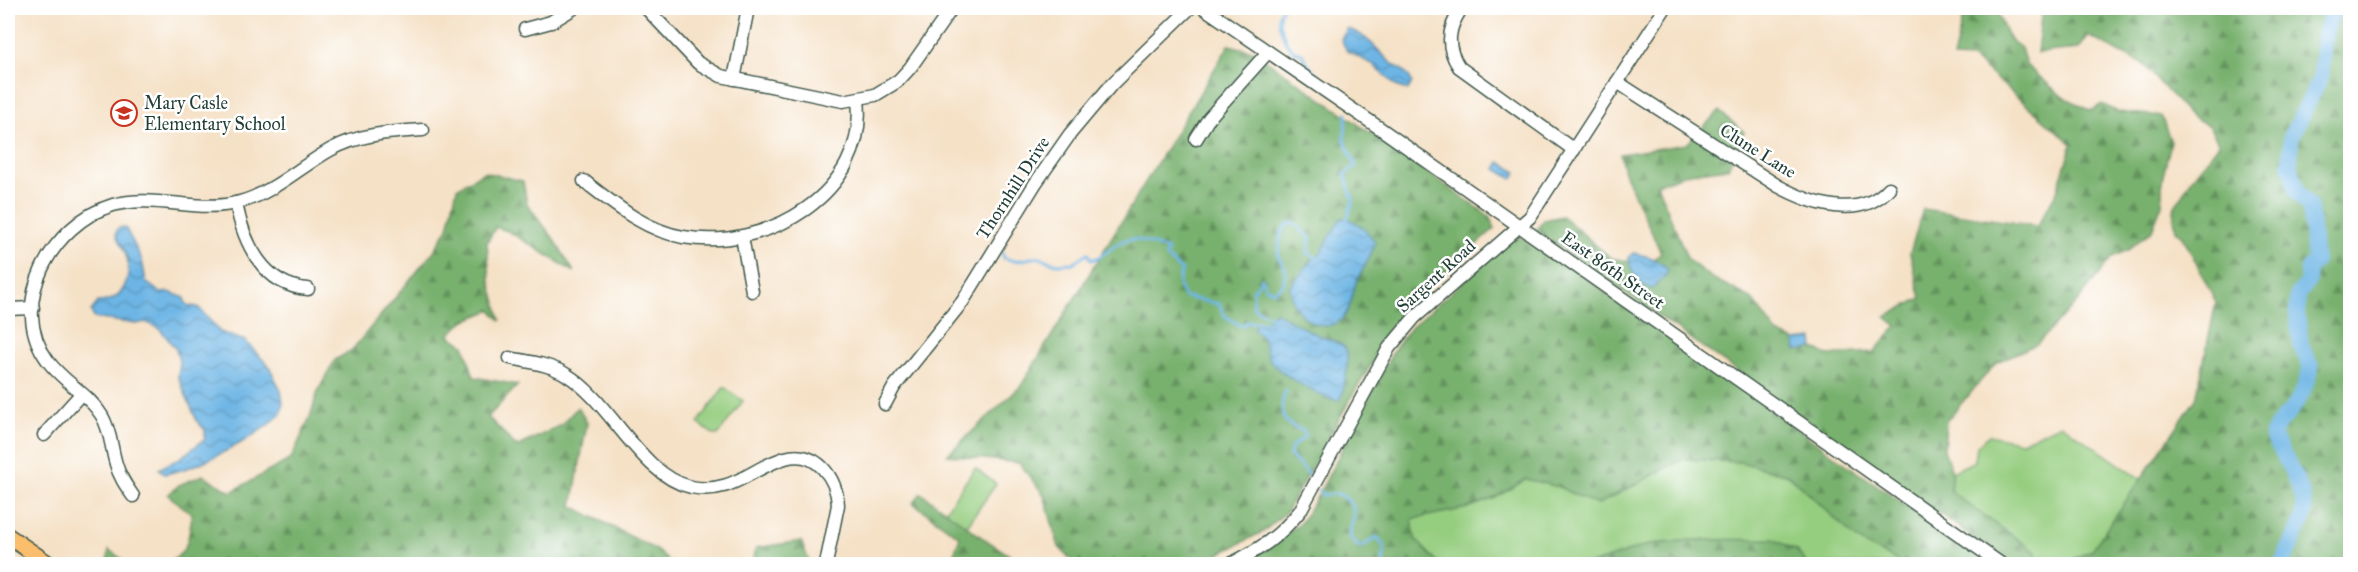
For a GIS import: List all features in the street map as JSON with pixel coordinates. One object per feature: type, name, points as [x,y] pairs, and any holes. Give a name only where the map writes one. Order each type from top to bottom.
[{"type":"main road","points":[[8,536],[49,564]]},
{"type":"street","points":[[525,29],[551,22],[574,8]]},
{"type":"street","points":[[646,8],[698,63],[721,76],[829,99],[858,100],[883,92],[901,78],[952,8]]},
{"type":"street","points":[[734,79],[748,8]]},
{"type":"street","name":"Thornhill Drive","points":[[885,404],[894,387],[963,302],[1026,199],[1070,134],[1112,84],[1190,8]]},
{"type":"street","name":"East 86th Street","points":[[1204,8],[2001,564]]},
{"type":"street","points":[[1462,8],[1452,23],[1449,38],[1452,55],[1459,67],[1574,150]]},
{"type":"street","name":"Sargent Road","points":[[1231,564],[1265,546],[1300,511],[1375,371],[1402,331],[1530,217],[1665,8]]},
{"type":"street","points":[[1196,139],[1209,118],[1268,51]]},
{"type":"street","name":"Clune Lane","points":[[1617,82],[1778,186],[1804,199],[1830,205],[1856,207],[1872,202],[1889,188]]},
{"type":"street","points":[[584,181],[626,213],[661,230],[703,240],[742,237],[767,230],[807,208],[828,189],[846,165],[855,145],[859,126],[858,100]]},
{"type":"street","points":[[134,496],[116,466],[110,433],[103,417],[96,407],[53,367],[43,353],[34,328],[33,308],[39,274],[51,250],[69,230],[91,214],[117,204],[134,201],[199,206],[236,203],[262,194],[331,150],[352,141],[381,133],[423,130]]},
{"type":"street","points":[[236,203],[245,238],[263,267],[289,285],[308,289]]},
{"type":"street","points":[[742,237],[752,291]]},
{"type":"street","points":[[8,309],[33,308]]},
{"type":"street","points":[[510,358],[551,367],[568,375],[587,390],[653,465],[680,483],[700,488],[729,485],[788,457],[803,458],[820,465],[833,479],[838,495],[826,564]]},
{"type":"street","points":[[44,435],[81,394]]},
{"type":"green space","points":[[1965,8],[1998,8],[1998,14],[2009,39],[2021,48],[2026,65],[2062,96],[2091,111],[2102,104],[2118,112],[2161,116],[2171,142],[2162,180],[2162,204],[2152,230],[2128,250],[2112,257],[2079,300],[2037,344],[1997,362],[1946,421],[1944,450],[1952,472],[1950,490],[2036,552],[2035,557],[2061,564],[2011,564],[1536,230],[1544,220],[1562,216],[1611,258],[1647,265],[1661,253],[1624,172],[1620,154],[1687,144],[1719,111],[1744,132],[1728,168],[1690,173],[1657,184],[1688,260],[1712,278],[1751,298],[1777,333],[1828,355],[1874,352],[1897,326],[1886,317],[1921,298],[1910,253],[1923,209],[2037,226],[2057,191],[2072,144],[1973,59],[1953,58]]},
{"type":"green space","points":[[2042,8],[2350,8],[2350,564],[2064,564],[2092,550],[2196,399],[2216,302],[2182,235],[2176,231],[2173,210],[2191,180],[2219,144],[2209,126],[2188,114],[2143,64],[2088,36],[2079,49],[2037,53]]},
{"type":"green space","points":[[1229,45],[1253,51],[1488,215],[1495,228],[1406,307],[1286,512],[1264,531],[1200,564],[1075,564],[1059,547],[1044,495],[1019,463],[947,455],[1021,386]]},
{"type":"green space","points":[[484,172],[523,181],[527,204],[554,239],[574,272],[510,232],[496,227],[487,242],[490,281],[501,321],[491,310],[464,321],[449,335],[464,345],[474,377],[518,385],[488,417],[517,447],[561,425],[578,407],[587,423],[572,506],[655,549],[672,564],[572,564],[536,559],[500,564],[164,564],[178,556],[183,550],[192,514],[168,495],[179,485],[203,475],[231,492],[291,459],[310,417],[318,391],[335,360],[352,350],[434,251],[448,228],[457,188]]},
{"type":"green space","points":[[1515,237],[1527,239],[1579,273],[1846,464],[1993,564],[1898,564],[1892,558],[1858,540],[1789,475],[1740,462],[1683,459],[1597,505],[1559,487],[1526,479],[1495,498],[1467,508],[1412,519],[1415,539],[1439,564],[1240,564],[1266,550],[1301,522],[1317,497],[1394,350],[1411,327]]},
{"type":"green space","points":[[724,387],[743,401],[718,435],[714,435],[698,423]]},
{"type":"green space","points":[[2061,424],[2142,480],[2092,550],[2064,564],[2034,557],[2036,552],[1950,490],[1952,472],[1975,461],[1977,446],[1989,435],[2021,442]]},
{"type":"green space","points":[[1683,459],[1740,462],[1789,475],[1858,540],[1897,561],[1898,564],[1807,564],[1796,550],[1651,544],[1591,564],[1439,564],[1415,539],[1412,519],[1467,508],[1495,498],[1526,479],[1559,487],[1597,505]]},
{"type":"green space","points":[[975,468],[996,484],[967,526],[945,511]]},
{"type":"green space","points":[[921,493],[1023,564],[933,564],[952,560],[960,537],[913,503]]},
{"type":"green space","points":[[1773,539],[1796,550],[1807,564],[1591,564],[1651,544],[1691,540]]},
{"type":"green space","points":[[801,541],[809,561],[807,564],[752,564],[756,548]]},
{"type":"green space","points":[[109,550],[129,564],[107,564]]},
{"type":"water","points":[[1347,29],[1364,37],[1407,75],[1412,82],[1408,90],[1398,87],[1372,64],[1347,51],[1341,39]]},
{"type":"water","points":[[1500,162],[1517,172],[1512,179],[1496,169]]},
{"type":"water","points":[[1341,218],[1356,223],[1375,242],[1355,285],[1346,314],[1336,323],[1319,325],[1307,319],[1297,309],[1290,287],[1312,260],[1319,256]]},
{"type":"water","points":[[125,227],[142,260],[146,282],[161,293],[169,292],[185,298],[189,306],[198,307],[220,332],[245,341],[269,366],[281,391],[283,404],[281,414],[257,433],[210,459],[165,474],[159,469],[180,458],[205,439],[205,430],[197,421],[178,377],[180,364],[176,349],[159,328],[146,322],[136,324],[94,318],[91,311],[98,302],[108,301],[115,297],[125,285],[128,277],[127,259],[116,233],[118,228]]},
{"type":"water","points":[[1633,253],[1650,257],[1668,268],[1666,275],[1651,289],[1642,284],[1633,272],[1629,257]]},
{"type":"water","points":[[1275,312],[1309,331],[1342,345],[1347,350],[1347,370],[1339,400],[1303,386],[1271,362],[1264,341],[1254,330],[1254,326],[1264,325]]},
{"type":"water","points":[[1813,339],[1814,348],[1796,351],[1795,341]]},
{"type":"waterway","points":[[1282,8],[1279,23],[1286,42],[1294,51],[1302,54],[1312,70],[1334,90]]},
{"type":"waterway","points":[[2282,564],[2302,521],[2304,510],[2303,499],[2295,476],[2272,434],[2298,401],[2311,367],[2301,346],[2297,315],[2298,294],[2308,282],[2308,269],[2315,262],[2310,208],[2297,190],[2290,165],[2291,137],[2321,77],[2324,35],[2334,8]]},
{"type":"waterway","points":[[1347,113],[1344,140],[1356,166],[1345,174],[1353,200],[1347,220]]},
{"type":"waterway","points":[[1272,317],[1254,308],[1253,291],[1262,278],[1266,288],[1274,291],[1283,285],[1286,270],[1278,256],[1281,233],[1288,224],[1294,223],[1310,238],[1308,253],[1319,259]]},
{"type":"waterway","points":[[1001,251],[1004,258],[1015,261],[1038,257],[1057,264],[1073,263],[1088,253],[1091,260],[1099,257],[1122,241],[1141,240],[1167,250],[1166,257],[1182,271],[1179,284],[1185,297],[1219,304],[1225,316],[1241,326],[1248,322],[1268,322]]},
{"type":"waterway","points":[[1286,391],[1282,405],[1283,415],[1288,423],[1305,432],[1305,437],[1292,446],[1290,455],[1311,477]]},
{"type":"waterway","points":[[1319,490],[1322,495],[1339,494],[1350,503],[1354,512],[1350,537],[1360,548],[1377,537],[1384,547],[1383,564]]},
{"type":"place","name":"Mary Casle Elementary School","points":[[124,113]]}]
